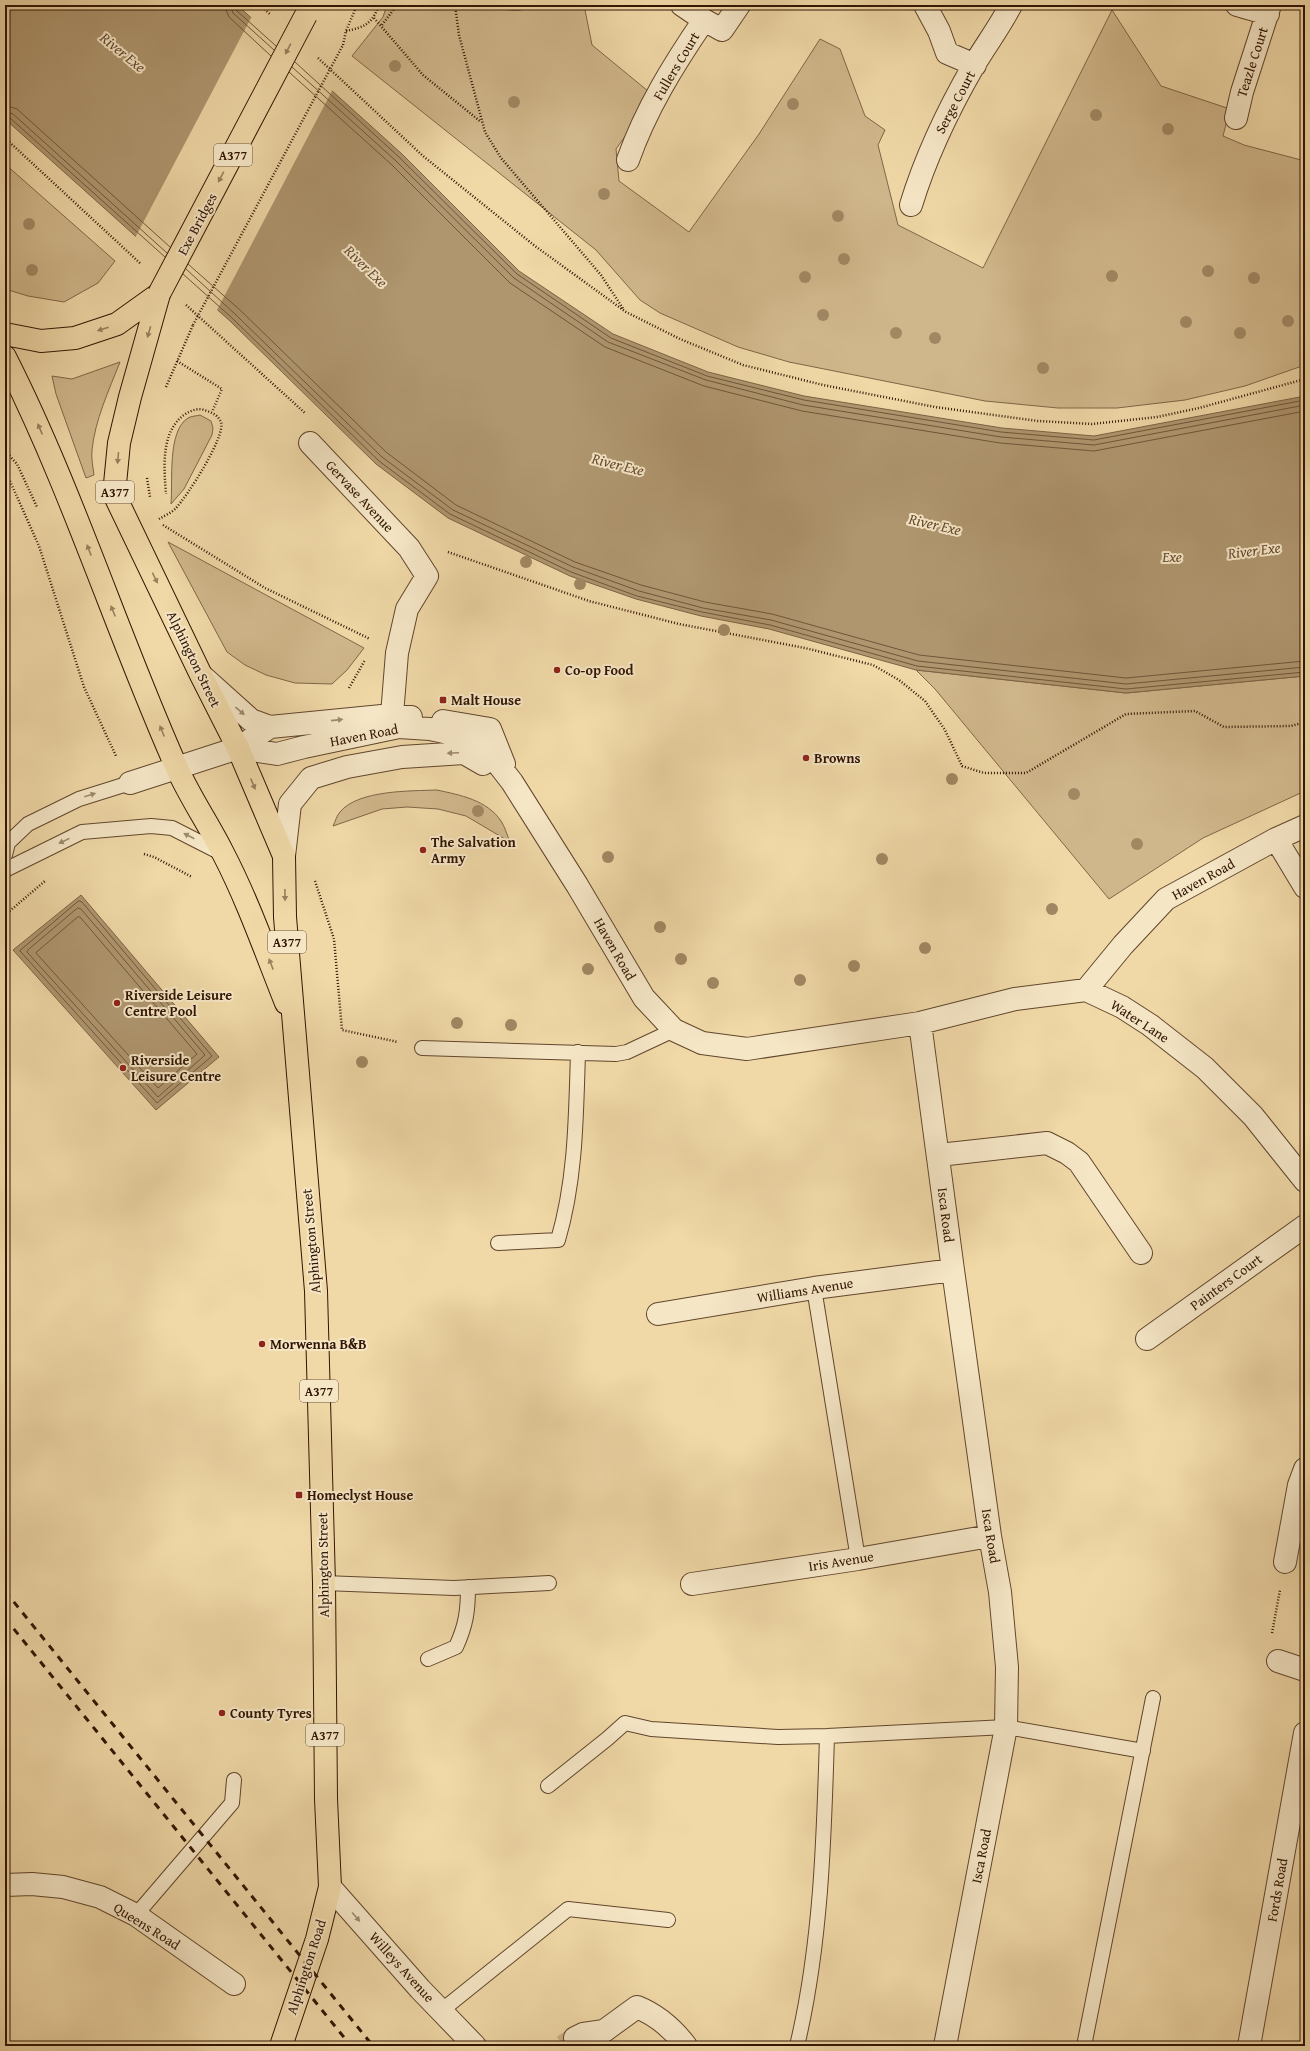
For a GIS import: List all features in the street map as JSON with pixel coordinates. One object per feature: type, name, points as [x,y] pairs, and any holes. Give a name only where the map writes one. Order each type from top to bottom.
[{"type":"highway","name":"Exe Bridges","points":[[5,334],[41,342],[75,338],[117,324],[160,294],[309,10]]},
{"type":"highway","name":"Alphington Street","points":[[160,294],[130,397],[119,443],[114,494],[201,675],[238,748],[284,856],[285,917],[316,1291],[324,1583],[326,1799],[330,1887]]},
{"type":"highway","name":"Alphington Street","points":[[5,357],[30,406],[71,503],[176,767],[224,854],[260,935],[295,1027]]},
{"type":"highway","name":"Alphington Road","points":[[281,2046],[317,1938],[330,1887]]},
{"type":"street","points":[[682,5],[704,20]]},
{"type":"street","name":"Fullers Court","points":[[628,160],[637,135],[671,68],[704,20],[722,30],[739,5]]},
{"type":"street","points":[[925,5],[939,31],[947,53],[974,65]]},
{"type":"street","name":"Serge Court","points":[[911,205],[919,178],[939,131],[974,65],[1011,5]]},
{"type":"street","points":[[1237,5],[1269,10]]},
{"type":"street","name":"Teazle Court","points":[[1236,118],[1242,92],[1269,10]]},
{"type":"street","name":"Gervase Avenue","points":[[310,443],[409,548],[427,576],[407,609],[397,653],[392,715]]},
{"type":"street","name":"Haven Road","points":[[201,675],[251,720],[270,727],[392,715],[447,721],[490,729],[512,782]]},
{"type":"street","name":"Haven Road","points":[[238,748],[270,727]]},
{"type":"street","name":"Haven Road","points":[[238,748],[277,754],[304,747],[399,728],[430,729],[453,734],[488,751],[512,782],[577,885],[644,998],[674,1030],[702,1043],[747,1049],[920,1023]]},
{"type":"street","points":[[130,783],[238,748]]},
{"type":"street","name":"Haven Road","points":[[284,856],[290,804],[311,778],[347,767],[402,757],[464,752],[512,782]]},
{"type":"street","name":"Haven Road","points":[[1086,990],[1123,945],[1166,899],[1276,839],[1305,826]]},
{"type":"street","points":[[1276,839],[1305,887]]},
{"type":"street","points":[[920,1023],[1015,999],[1086,990]]},
{"type":"street","name":"Water Lane","points":[[1086,990],[1122,1007],[1150,1025],[1205,1068],[1253,1116],[1305,1181]]},
{"type":"street","name":"Isca Road","points":[[920,1023],[990,1536],[1000,1592],[1007,1667],[1006,1727],[945,2046]]},
{"type":"street","points":[[939,1155],[1047,1143],[1067,1152],[1079,1162],[1141,1253]]},
{"type":"street","name":"Painters Court","points":[[1148,1339],[1305,1226]]},
{"type":"street","name":"Williams Avenue","points":[[658,1314],[814,1288],[953,1270]]},
{"type":"street","points":[[1285,1562],[1299,1522],[1299,1485],[1305,1468]]},
{"type":"street","name":"Iris Avenue","points":[[692,1584],[858,1559],[990,1536]]},
{"type":"street","points":[[1278,1661],[1305,1670]]},
{"type":"street","name":"Fords Road","points":[[1250,2046],[1305,1733]]},
{"type":"street","name":"Queens Road","points":[[5,1886],[32,1884],[63,1887],[100,1897],[136,1915],[234,1984]]},
{"type":"street","name":"Willeys Avenue","points":[[330,1887],[420,1989],[475,2046]]},
{"type":"street","points":[[575,2038],[583,2034],[604,2030],[637,2007],[653,2014],[678,2035],[686,2046]]},
{"type":"lane","points":[[5,855],[8,843],[28,824],[78,798],[130,783]]},
{"type":"lane","points":[[5,870],[82,832],[151,826],[172,828],[224,854]]},
{"type":"lane","points":[[422,1048],[616,1054],[627,1052],[674,1030]]},
{"type":"lane","points":[[498,1243],[558,1240],[562,1227],[576,1147],[578,1052]]},
{"type":"lane","points":[[814,1288],[858,1559]]},
{"type":"lane","points":[[324,1583],[454,1588],[549,1583]]},
{"type":"lane","points":[[428,1659],[456,1647],[465,1628],[468,1611],[468,1587]]},
{"type":"lane","points":[[1084,2046],[1153,1698]]},
{"type":"lane","points":[[548,1786],[608,1739],[625,1723],[651,1730],[778,1737],[1006,1727],[1143,1751]]},
{"type":"lane","points":[[797,2046],[807,2001],[818,1920],[827,1736]]},
{"type":"lane","points":[[136,1915],[232,1803],[234,1780]]},
{"type":"lane","points":[[442,2011],[568,1909],[668,1920]]},
{"type":"path","points":[[260,5],[272,16]]},
{"type":"path","points":[[165,388],[194,325],[343,45],[346,31],[357,5]]},
{"type":"path","points":[[346,31],[360,28],[374,18],[379,5]]},
{"type":"path","points":[[382,25],[397,5]]},
{"type":"path","points":[[455,5],[459,35],[481,122],[501,158],[601,275],[626,312]]},
{"type":"path","points":[[374,18],[382,25],[423,75],[481,122]]},
{"type":"path","points":[[312,54],[423,156],[535,246],[626,312],[680,339],[743,365],[823,385],[935,407],[1038,421],[1092,424],[1157,417],[1199,408],[1305,378]]},
{"type":"path","points":[[5,138],[144,266]]},
{"type":"path","points":[[185,304],[310,418]]},
{"type":"path","points":[[177,361],[222,389],[212,412]]},
{"type":"path","points":[[166,494],[165,470],[167,439],[180,417],[200,408],[212,412],[220,420],[223,429],[209,457],[186,496],[174,510],[155,521],[265,588],[372,640],[370,646]]},
{"type":"path","points":[[5,448],[7,453],[17,464],[26,481]]},
{"type":"path","points":[[5,466],[7,453]]},
{"type":"path","points":[[5,470],[39,546],[84,687],[118,760]]},
{"type":"path","points":[[146,472],[151,500]]},
{"type":"path","points":[[444,547],[449,553],[589,601],[679,624],[805,648],[873,665],[899,680],[925,701],[945,730],[962,766],[984,774],[1026,773],[1126,714],[1195,711],[1224,728],[1291,726],[1305,722]]},
{"type":"path","points":[[345,690],[351,687],[366,658]]},
{"type":"path","points":[[142,854],[154,857],[192,877]]},
{"type":"path","points":[[5,914],[50,876]]},
{"type":"path","points":[[315,880],[334,939],[342,1030],[422,1048]]},
{"type":"path","points":[[1278,1661],[1270,1647],[1285,1562]]},
{"type":"shaded area","points":[[472,4],[502,9],[521,10],[532,5],[584,5],[592,45],[654,96],[616,149],[619,181],[689,232],[759,134],[820,39],[840,49],[865,116],[885,130],[878,145],[898,225],[983,268],[1112,10],[1161,86],[1230,109],[1223,136],[1244,145],[1305,161],[1305,365],[1245,386],[1185,400],[1117,408],[1058,408],[985,401],[789,362],[738,347],[660,313],[640,300],[596,250],[352,56],[383,17],[387,5]]},
{"type":"shaded area","points":[[5,164],[115,261],[98,283],[64,302],[28,296],[5,289]]},
{"type":"shaded area","points":[[120,362],[103,405],[96,428],[92,453],[94,475],[86,478],[56,394],[52,376],[72,379]]},
{"type":"shaded area","points":[[200,415],[211,421],[213,428],[212,435],[184,489],[171,504],[172,458],[177,434],[181,425],[188,418]]},
{"type":"shaded area","points":[[168,542],[364,648],[347,670],[332,684],[295,683],[266,675],[245,665],[227,652]]},
{"type":"shaded area","points":[[916,670],[1126,693],[1305,676],[1305,791],[1203,838],[1109,899],[935,689]]},
{"type":"shaded area","points":[[437,790],[464,796],[481,803],[501,821],[510,842],[466,816],[438,809],[407,807],[382,809],[333,826],[340,812],[348,805],[359,799],[385,793]]},
{"type":"water","name":"Exe","points":[[5,5],[237,5],[402,154],[519,271],[613,334],[708,372],[804,396],[1002,428],[1094,436],[1305,396],[1305,676],[1126,693],[916,670],[769,629],[701,616],[636,599],[570,576],[448,518],[376,464],[230,321],[5,119]]},
{"type":"water","name":"Riverside Leisure Centre Pool","points":[[81,895],[219,1057],[156,1110],[13,950]]},
{"type":"pier","points":[[252,16],[333,89],[216,312],[135,238]]},
{"type":"tunnel","points":[[563,2046],[575,2038]]},
{"type":"railway","points":[[5,1591],[373,2046]]},
{"type":"railway","points":[[5,1618],[351,2046]]},
{"type":"place","name":"Co-op Food","points":[[557,670]]},
{"type":"place","name":"Malt House","points":[[443,700]]},
{"type":"place","name":"Browns","points":[[806,758]]},
{"type":"place","name":"The Salvation Army","points":[[423,850]]},
{"type":"place","name":"Riverside Leisure Centre Pool","points":[[117,1003]]},
{"type":"place","name":"Riverside Leisure Centre","points":[[123,1068]]},
{"type":"place","name":"Morwenna B&B","points":[[262,1344]]},
{"type":"place","name":"Homeclyst House","points":[[299,1495]]},
{"type":"place","name":"County Tyres","points":[[222,1713]]},
{"type":"water label","name":"River Exe","points":[[123,52]]},
{"type":"water label","name":"River Exe","points":[[366,266]]},
{"type":"water label","name":"River Exe","points":[[618,464]]},
{"type":"water label","name":"River Exe","points":[[935,524]]},
{"type":"water label","name":"River Exe","points":[[1254,550]]}]
